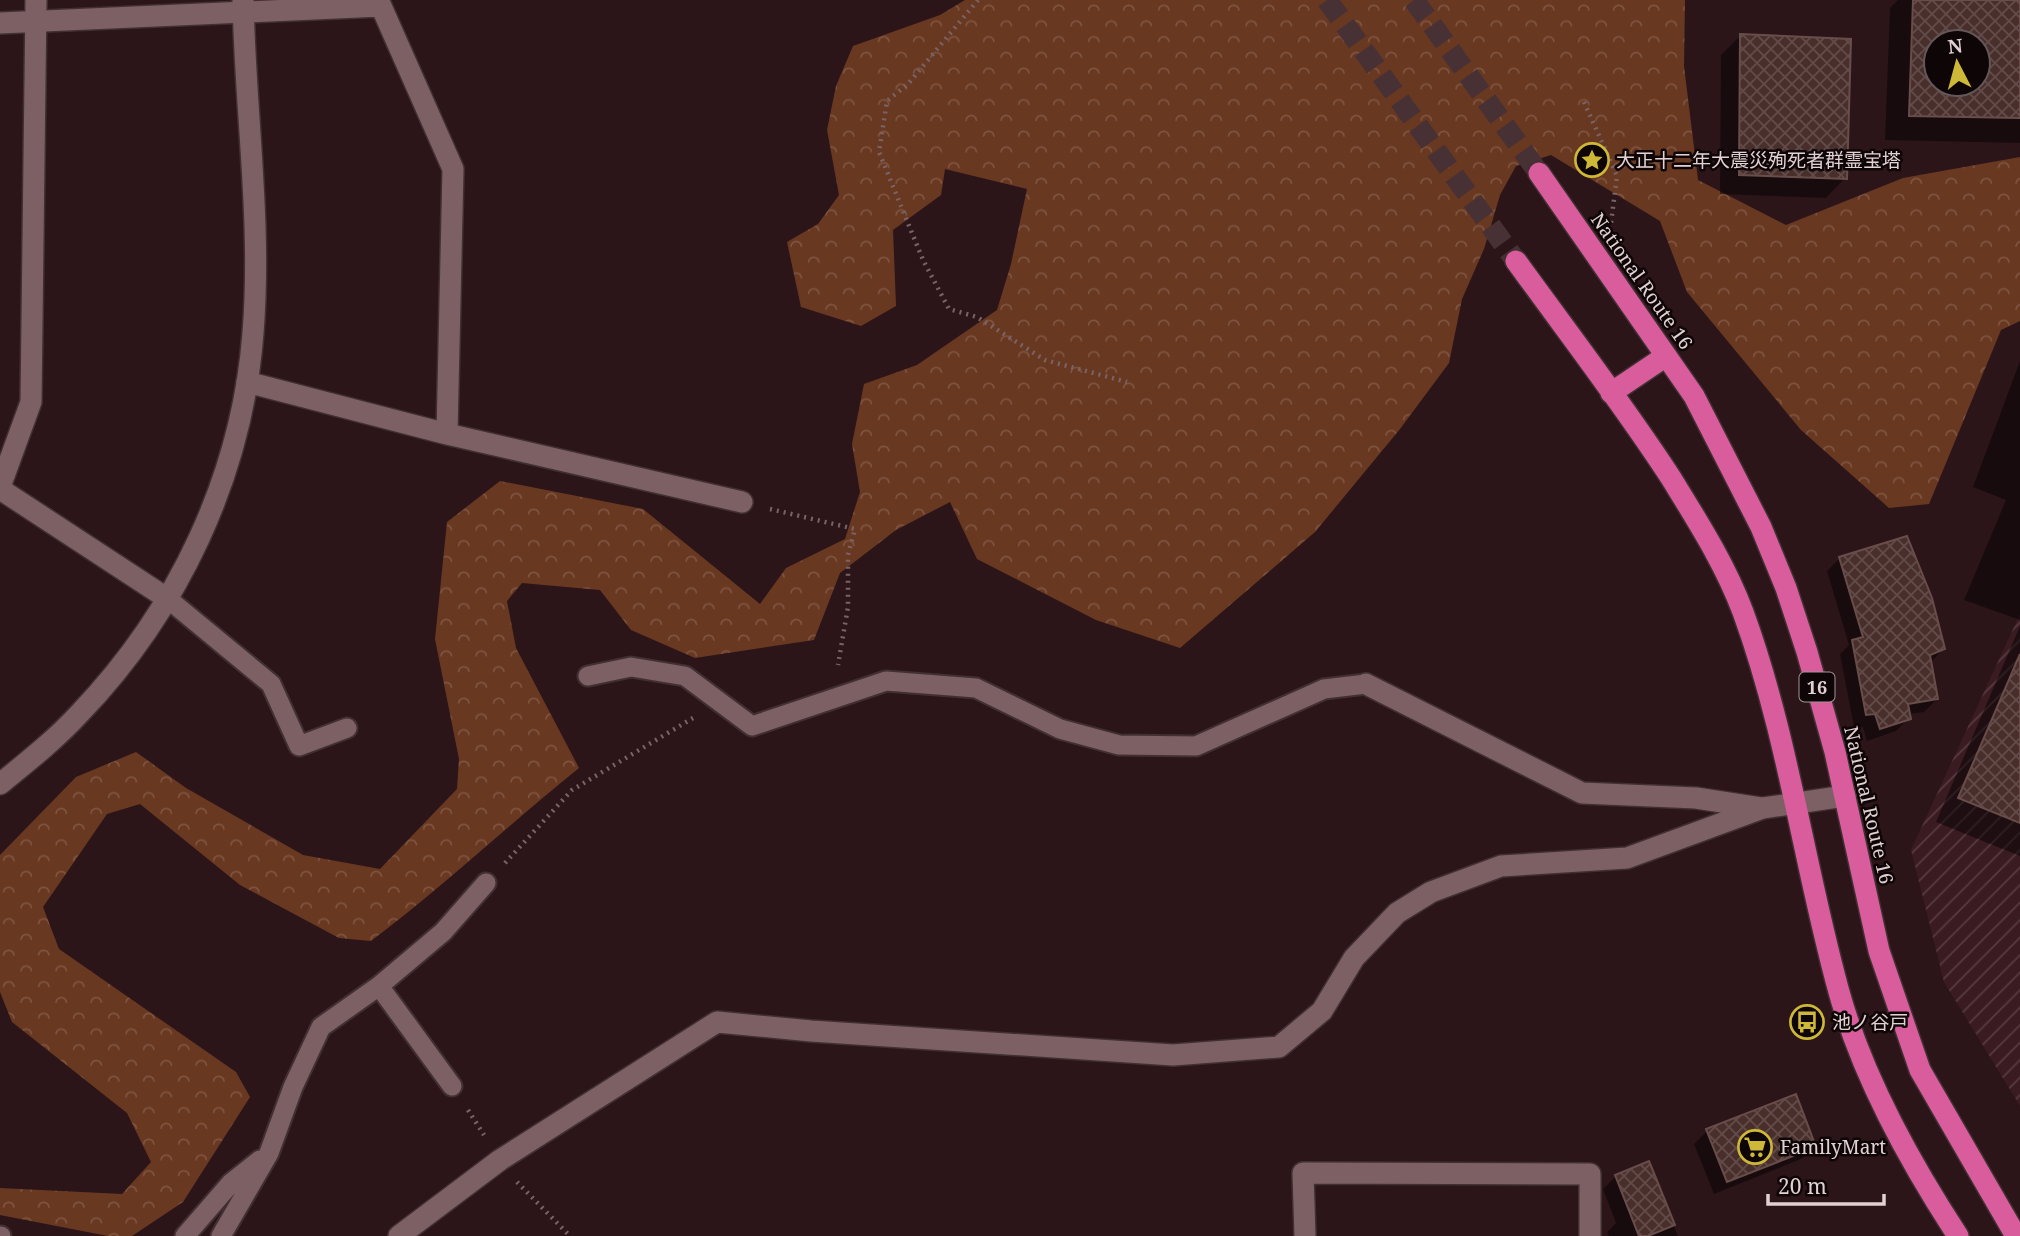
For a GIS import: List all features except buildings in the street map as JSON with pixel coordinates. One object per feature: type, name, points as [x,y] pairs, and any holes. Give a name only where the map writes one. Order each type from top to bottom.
[{"type":"highway","name":"National Route 16","points":[[1539,173],[1694,396],[1761,527],[1786,588],[1828,727],[1879,951],[1920,1070],[2016,1236]]},
{"type":"highway","name":"16","points":[[1516,261],[1638,428],[1713,544],[1737,598],[1760,663],[1839,994],[1874,1086],[1936,1203],[1958,1236]]},
{"type":"highway","points":[[1611,393],[1666,356]]},
{"type":"street","points":[[0,23],[36,11],[381,6],[453,169],[447,434]]},
{"type":"street","points":[[0,784],[78,716],[139,644],[168,599],[197,545],[232,451],[247,382],[255,273],[244,7]]},
{"type":"street","points":[[36,11],[31,402],[0,488],[168,599]]},
{"type":"street","points":[[247,382],[447,434],[742,502]]},
{"type":"street","points":[[1366,684],[1582,793],[1696,799],[1763,808],[1845,796]]},
{"type":"street","points":[[399,1236],[500,1160],[717,1022],[811,1031],[1173,1055],[1279,1047],[1322,1011],[1354,958],[1397,914],[1431,892],[1501,866],[1627,858],[1763,808]]},
{"type":"street","points":[[1305,1236],[1303,1173],[1590,1174],[1590,1236]]},
{"type":"lane","points":[[168,599],[271,684],[299,746],[347,728]]},
{"type":"lane","points":[[588,676],[631,667],[684,676],[718,704],[752,726],[886,681],[976,688],[1060,729],[1119,745],[1196,746],[1324,690],[1366,684]]},
{"type":"lane","points":[[221,1236],[268,1153],[293,1087],[321,1027],[379,986],[443,932],[486,883]]},
{"type":"lane","points":[[379,986],[452,1086]]},
{"type":"lane","points":[[185,1236],[231,1183],[268,1153]]},
{"type":"path","points":[[978,0],[908,85],[887,101],[879,152],[923,260],[949,309],[977,317],[1045,360],[1127,382]]},
{"type":"path","points":[[1584,102],[1617,176],[1611,223]]},
{"type":"path","points":[[742,502],[855,528],[848,555],[848,607],[832,700]]},
{"type":"path","points":[[486,883],[572,790],[718,704]]},
{"type":"path","points":[[452,1086],[524,1192],[570,1236]]},
{"type":"shaded area","points":[[2020,614],[2020,1106],[1944,982],[1911,850]]},
{"type":"green space","points":[[965,0],[1685,0],[1684,66],[1698,180],[1786,225],[1903,178],[2020,157],[2020,321],[2001,330],[1929,504],[1889,508],[1801,430],[1687,292],[1660,221],[1551,155],[1516,166],[1500,195],[1484,249],[1462,299],[1449,363],[1400,429],[1315,532],[1180,648],[1096,620],[977,559],[950,502],[896,530],[840,573],[814,640],[695,658],[631,630],[600,590],[522,583],[507,601],[516,648],[579,768],[371,941],[339,938],[240,885],[140,804],[107,814],[43,907],[59,949],[236,1072],[250,1097],[183,1202],[132,1236],[108,1236],[0,1215],[0,1188],[122,1194],[151,1162],[127,1113],[12,1022],[0,992],[0,855],[76,777],[136,752],[186,788],[303,855],[380,869],[457,789],[459,759],[435,639],[447,522],[500,481],[643,509],[760,604],[786,568],[845,539],[860,492],[852,444],[864,384],[917,365],[997,310],[1011,264],[1027,189],[945,169],[941,195],[893,230],[896,306],[861,326],[801,307],[787,242],[818,224],[839,195],[827,130],[836,86],[853,46],[940,15]]},
{"type":"tunnel","points":[[1327,0],[1516,261]]},
{"type":"tunnel","points":[[1414,0],[1539,173]]},
{"type":"place","name":"大正十二年大震災殉死者群霊宝塔","points":[[1592,160]]},
{"type":"place","name":"池ノ谷戸","points":[[1807,1022]]},
{"type":"place","name":"FamilyMart","points":[[1755,1147]]}]
